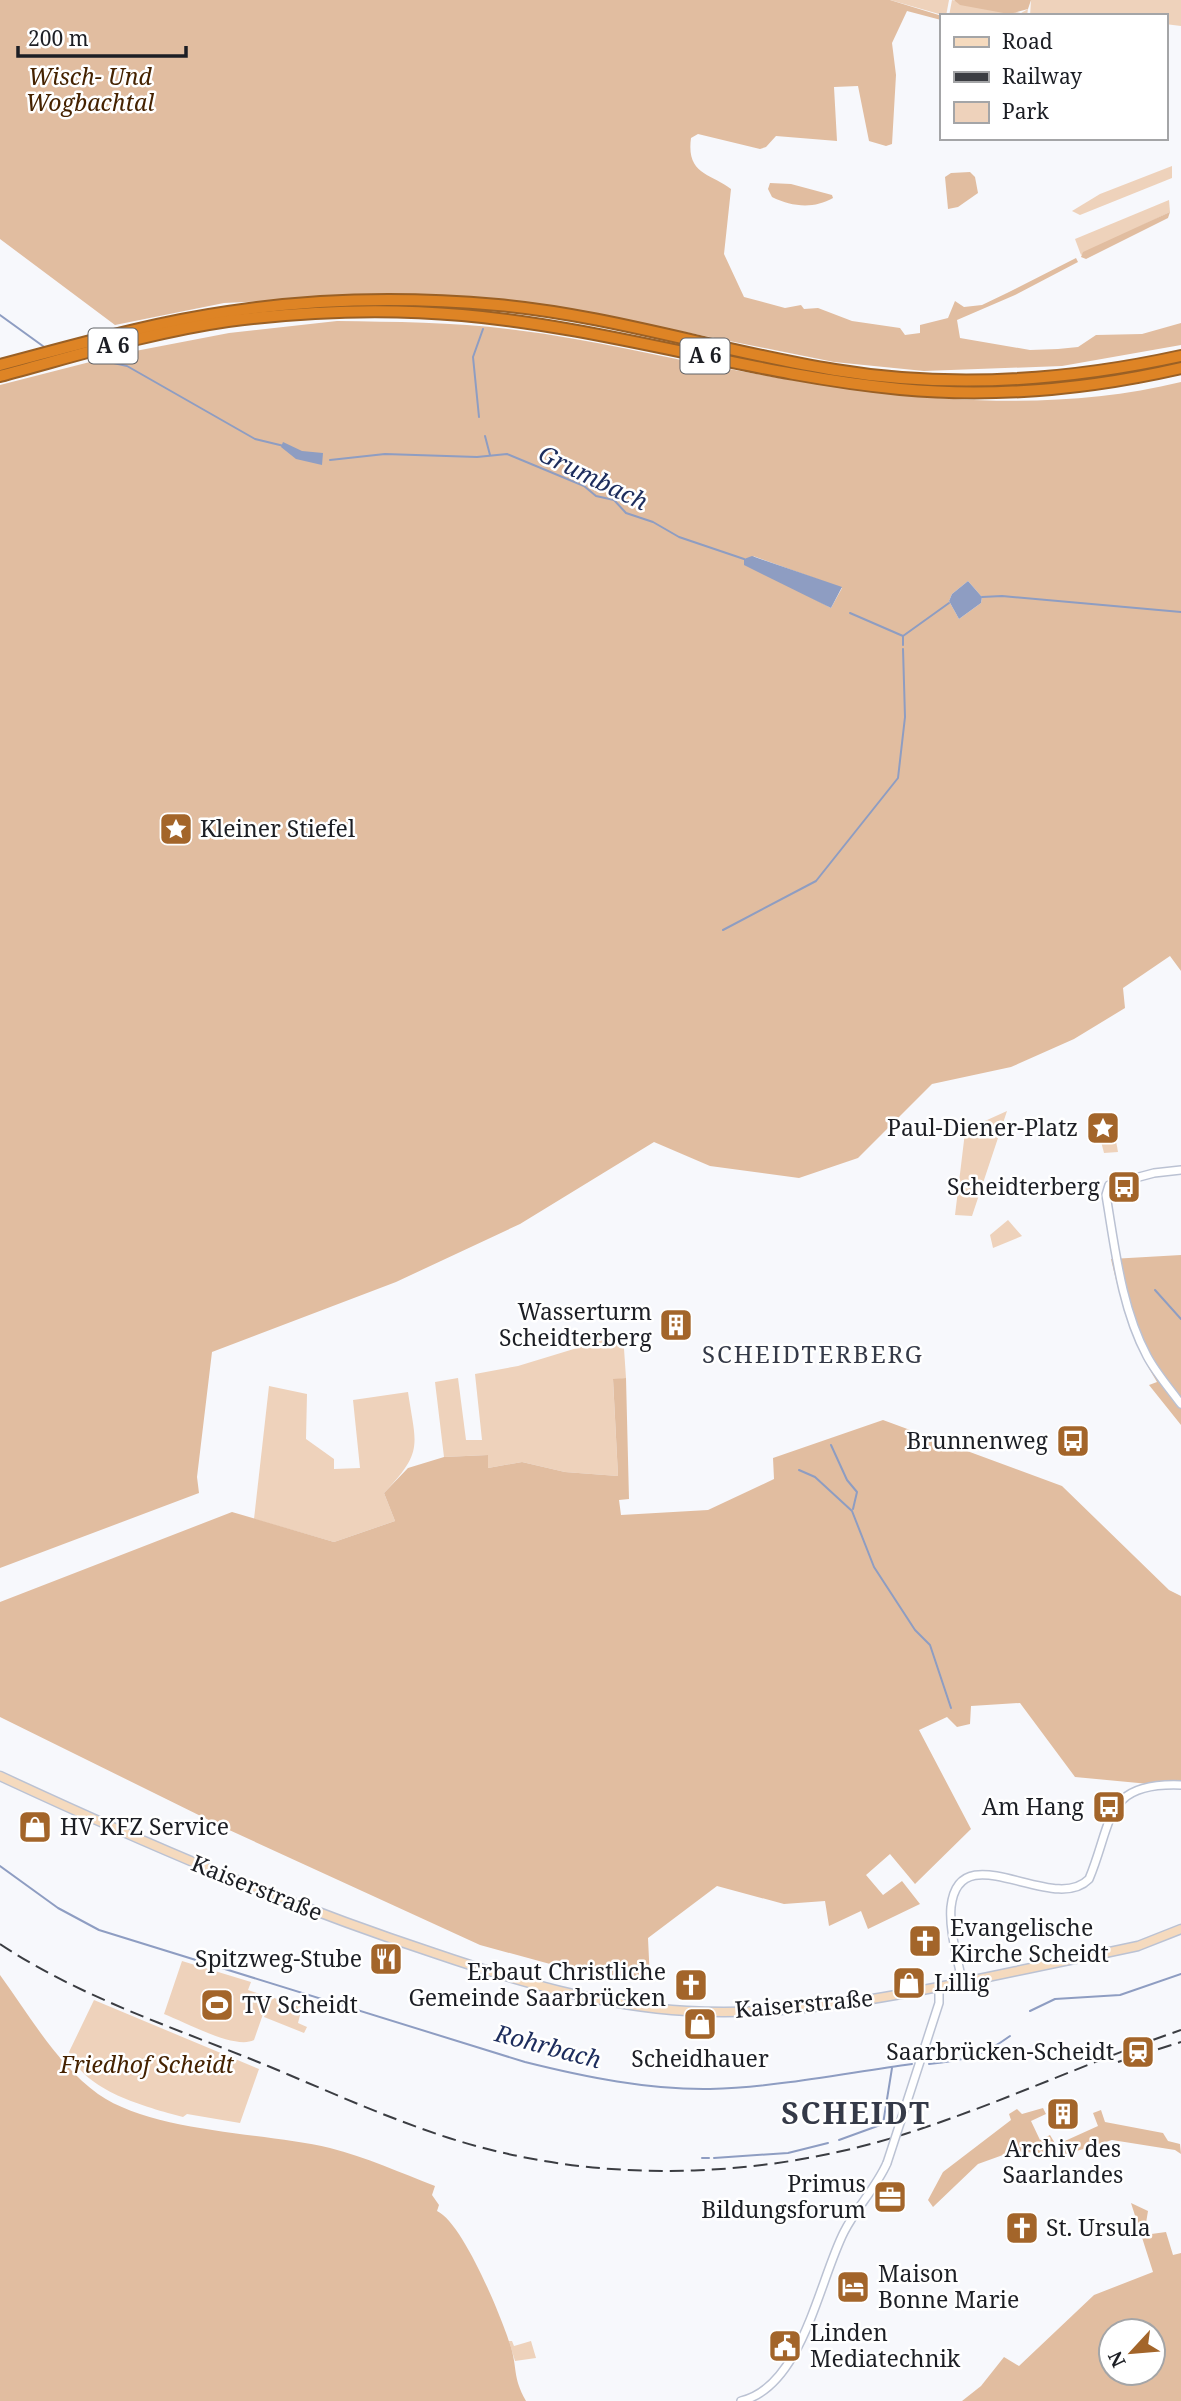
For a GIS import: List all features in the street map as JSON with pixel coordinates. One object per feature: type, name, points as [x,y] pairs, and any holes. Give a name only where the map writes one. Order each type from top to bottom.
[{"type":"highway","name":"A 6","points":[[0,365],[131,332],[356,300],[407,299],[502,306],[836,370],[928,380],[1058,377],[1181,356]]},
{"type":"highway","name":"A 6","points":[[0,376],[227,317],[356,312],[488,317],[584,331],[835,381],[927,391],[1048,390],[1181,368]]},
{"type":"main road","name":"Kaiserstraße","points":[[0,1776],[290,1904],[523,1983],[646,2007],[700,2011],[843,2004],[1138,1946],[1181,1929]]},
{"type":"street","points":[[1181,1170],[1109,1185],[1106,1195],[1127,1307],[1143,1348],[1181,1405]]},
{"type":"street","points":[[962,1982],[951,1911],[954,1895],[962,1880],[976,1873],[1054,1888],[1083,1885],[1089,1879],[1110,1817],[1121,1800],[1136,1789],[1147,1786],[1181,1785]]},
{"type":"street","points":[[741,2401],[767,2390],[793,2354],[842,2237],[887,2163],[939,2003],[939,1987]]},
{"type":"green space","name":"Wisch- Und Wogbachtal","points":[[0,0],[890,0],[940,15],[940,20],[907,11],[892,43],[896,75],[892,144],[886,146],[869,141],[858,86],[834,87],[837,141],[776,136],[766,147],[760,149],[698,134],[691,138],[690,150],[696,166],[731,189],[724,254],[744,297],[785,308],[801,305],[804,309],[818,308],[852,321],[900,328],[905,335],[920,333],[920,325],[948,318],[955,301],[964,307],[982,305],[1076,258],[1078,262],[1015,295],[957,320],[960,338],[1030,350],[1058,349],[1078,347],[1096,335],[1142,334],[1181,323],[1181,345],[1062,366],[924,371],[834,362],[591,313],[411,294],[224,303],[115,325],[0,239]]},
{"type":"green space","points":[[890,0],[949,0],[946,14]]},
{"type":"green space","points":[[952,0],[1021,13],[1028,9],[1027,14],[949,14]]},
{"type":"green space","points":[[954,0],[1031,0],[1028,9],[1009,14],[960,5]]},
{"type":"green space","points":[[1031,0],[1181,0],[1181,26],[1167,24],[1167,14],[1030,14]]},
{"type":"green space","points":[[1172,166],[1172,178],[1080,215],[1072,211],[1100,194]]},
{"type":"green space","points":[[970,172],[975,177],[978,193],[958,207],[948,209],[945,177],[951,173]]},
{"type":"green space","points":[[770,183],[791,184],[832,195],[833,198],[811,205],[787,203],[772,197],[768,189]]},
{"type":"green space","points":[[1169,200],[1170,212],[1081,255],[1075,239]]},
{"type":"green space","points":[[1170,212],[1168,218],[1086,259],[1081,257],[1083,252]]},
{"type":"green space","points":[[337,321],[494,327],[572,338],[712,366],[849,389],[960,399],[1072,399],[1127,393],[1181,382],[1181,971],[1170,956],[1123,988],[1125,1008],[1074,1039],[1011,1067],[932,1084],[858,1158],[799,1178],[710,1166],[654,1142],[520,1224],[396,1282],[212,1352],[197,1477],[199,1493],[0,1568],[0,385],[125,353],[229,333]],"holes":[[[753,556],[842,588],[831,608],[792,587]],[[968,581],[982,597],[981,603],[959,619],[949,601],[952,594]]]},
{"type":"green space","points":[[1007,1111],[972,1216],[955,1215],[966,1124],[976,1125]]},
{"type":"green space","points":[[1111,1113],[1118,1152],[1104,1153],[1097,1126]]},
{"type":"green space","points":[[1008,1220],[1022,1236],[993,1248],[990,1235]]},
{"type":"green space","points":[[1181,1255],[1181,1425],[1149,1385],[1157,1382],[1129,1323],[1111,1259]]},
{"type":"green space","points":[[623,1334],[626,1378],[613,1380],[618,1476],[565,1472],[522,1462],[488,1468],[488,1455],[444,1457],[435,1382],[458,1378],[466,1440],[482,1440],[475,1374],[518,1366]]},
{"type":"green space","points":[[626,1378],[629,1499],[619,1500],[621,1515],[708,1510],[774,1479],[773,1458],[883,1420],[1062,1486],[1169,1590],[1181,1596],[1181,1787],[1075,1777],[1020,1703],[971,1706],[970,1724],[957,1727],[947,1717],[919,1730],[971,1829],[915,1884],[890,1854],[866,1875],[883,1895],[902,1881],[920,1904],[868,1929],[861,1911],[829,1926],[825,1901],[784,1904],[717,1886],[648,1938],[650,1981],[561,1967],[480,1945],[227,1829],[0,1717],[0,1602],[232,1512],[334,1542],[395,1521],[384,1493],[408,1468],[444,1457],[488,1455],[488,1468],[522,1462],[565,1472],[618,1476],[613,1379]]},
{"type":"green space","points":[[269,1386],[307,1394],[306,1439],[334,1459],[334,1469],[360,1468],[353,1400],[408,1392],[414,1447],[406,1467],[384,1493],[395,1521],[334,1542],[254,1519]]},
{"type":"green space","name":"TV Scheidt","points":[[182,1961],[251,1982],[248,1990],[269,1997],[254,2040],[246,2042],[223,2038],[164,2014]]},
{"type":"green space","points":[[0,1975],[44,2038],[69,2068],[98,2094],[121,2107],[178,2124],[330,2148],[435,2186],[432,2195],[439,2205],[437,2211],[447,2219],[469,2251],[498,2313],[526,2401],[0,2401]]},
{"type":"green space","points":[[271,1997],[302,2007],[298,2023],[307,2027],[304,2033],[264,2017]]},
{"type":"green space","name":"Friedhof Scheidt","points":[[94,2000],[259,2069],[240,2123],[187,2114],[183,2117],[152,2108],[118,2095],[88,2077],[77,2066],[69,2052]]},
{"type":"green space","points":[[1043,2108],[1046,2114],[1031,2121],[1040,2140],[1050,2135],[1056,2145],[1098,2126],[1093,2113],[1101,2110],[1105,2122],[1163,2133],[1168,2141],[1180,2144],[1181,2154],[1175,2150],[1112,2140],[1064,2155],[1014,2151],[978,2164],[933,2207],[928,2200],[943,2172],[1011,2120],[1009,2114],[1017,2109],[1022,2114]]},
{"type":"green space","points":[[1131,2203],[1148,2211],[1144,2235],[1166,2232],[1173,2255],[1181,2253],[1181,2401],[962,2401],[981,2386],[1004,2357],[1019,2366],[1094,2295],[1153,2272]]},
{"type":"green space","points":[[509,2341],[512,2341],[514,2346],[531,2341],[536,2358],[515,2361]]},
{"type":"water","points":[[283,442],[302,451],[323,453],[322,465],[296,459],[281,447]]},
{"type":"water","points":[[752,556],[842,587],[831,608],[744,565],[744,559]]},
{"type":"water","points":[[968,581],[982,597],[981,603],[959,619],[949,601],[952,594]]},
{"type":"waterway","name":"Grumbach","points":[[0,315],[47,349]]},
{"type":"waterway","points":[[479,417],[473,357],[483,329]]},
{"type":"waterway","name":"Grumbach","points":[[87,357],[127,366],[255,439],[284,446]]},
{"type":"waterway","points":[[485,436],[490,455]]},
{"type":"waterway","name":"Grumbach","points":[[330,460],[385,454],[477,457],[507,454],[584,486],[596,496],[614,500],[626,513],[653,522],[679,537],[744,559]]},
{"type":"waterway","name":"Grumbach","points":[[982,597],[1002,596],[1181,612]]},
{"type":"waterway","name":"Grumbach","points":[[850,613],[903,636],[949,603]]},
{"type":"waterway","points":[[903,636],[903,645]]},
{"type":"waterway","points":[[723,930],[816,881],[898,778],[905,717],[903,649]]},
{"type":"waterway","points":[[1155,1290],[1181,1319]]},
{"type":"waterway","points":[[831,1445],[847,1480],[857,1492],[853,1509]]},
{"type":"waterway","points":[[799,1470],[815,1477],[852,1511],[874,1567],[915,1630],[930,1645],[951,1708]]},
{"type":"waterway","name":"Rohrbach","points":[[0,1866],[58,1908],[99,1930],[525,2062],[571,2073],[640,2085],[710,2089],[786,2083],[912,2064]]},
{"type":"waterway","name":"Rohrbach","points":[[1030,2011],[1055,1999],[1120,1995],[1181,1974]]},
{"type":"waterway","name":"Rohrbach","points":[[929,2064],[972,2056],[1010,2036]]},
{"type":"waterway","points":[[839,2140],[883,2124],[892,2068]]},
{"type":"waterway","points":[[714,2158],[788,2153],[828,2143]]},
{"type":"waterway","points":[[702,2158],[709,2158]]},
{"type":"railway","points":[[0,1944],[63,1981],[97,1997],[426,2130],[505,2153],[562,2164],[619,2170],[735,2168],[793,2161],[850,2149],[940,2122],[1181,2030]]},
{"type":"railway","points":[[1118,2062],[1181,2042]]},
{"type":"place","name":"Kleiner Stiefel","points":[[176,829]]},
{"type":"place","name":"Paul-Diener-Platz","points":[[1103,1128]]},
{"type":"place","name":"Scheidterberg","points":[[1124,1187]]},
{"type":"place","name":"Wasserturm Scheidterberg","points":[[676,1325]]},
{"type":"place","name":"Brunnenweg","points":[[1073,1441]]},
{"type":"place","name":"Am Hang","points":[[1109,1807]]},
{"type":"place","name":"HV KFZ Service","points":[[35,1827]]},
{"type":"place","name":"Evangelische Kirche Scheidt","points":[[925,1941]]},
{"type":"place","name":"Spitzweg-Stube","points":[[386,1959]]},
{"type":"place","name":"Lillig","points":[[909,1983]]},
{"type":"place","name":"Erbaut Christliche Gemeinde Saarbrücken","points":[[691,1985]]},
{"type":"place","name":"TV Scheidt","points":[[217,2005]]},
{"type":"place","name":"Scheidhauer","points":[[700,2024]]},
{"type":"place","name":"Saarbrücken-Scheidt","points":[[1138,2052]]},
{"type":"place","name":"Archiv des Saarlandes","points":[[1063,2114]]},
{"type":"place","name":"Primus Bildungsforum","points":[[890,2197]]},
{"type":"place","name":"St. Ursula","points":[[1022,2228]]},
{"type":"place","name":"Maison Bonne Marie","points":[[853,2287]]},
{"type":"place","name":"Linden Mediatechnik","points":[[785,2346]]},
{"type":"district","name":"SCHEIDTERBERG","points":[[813,1355]]},
{"type":"district","name":"SCHEIDT","points":[[856,2114]]}]
